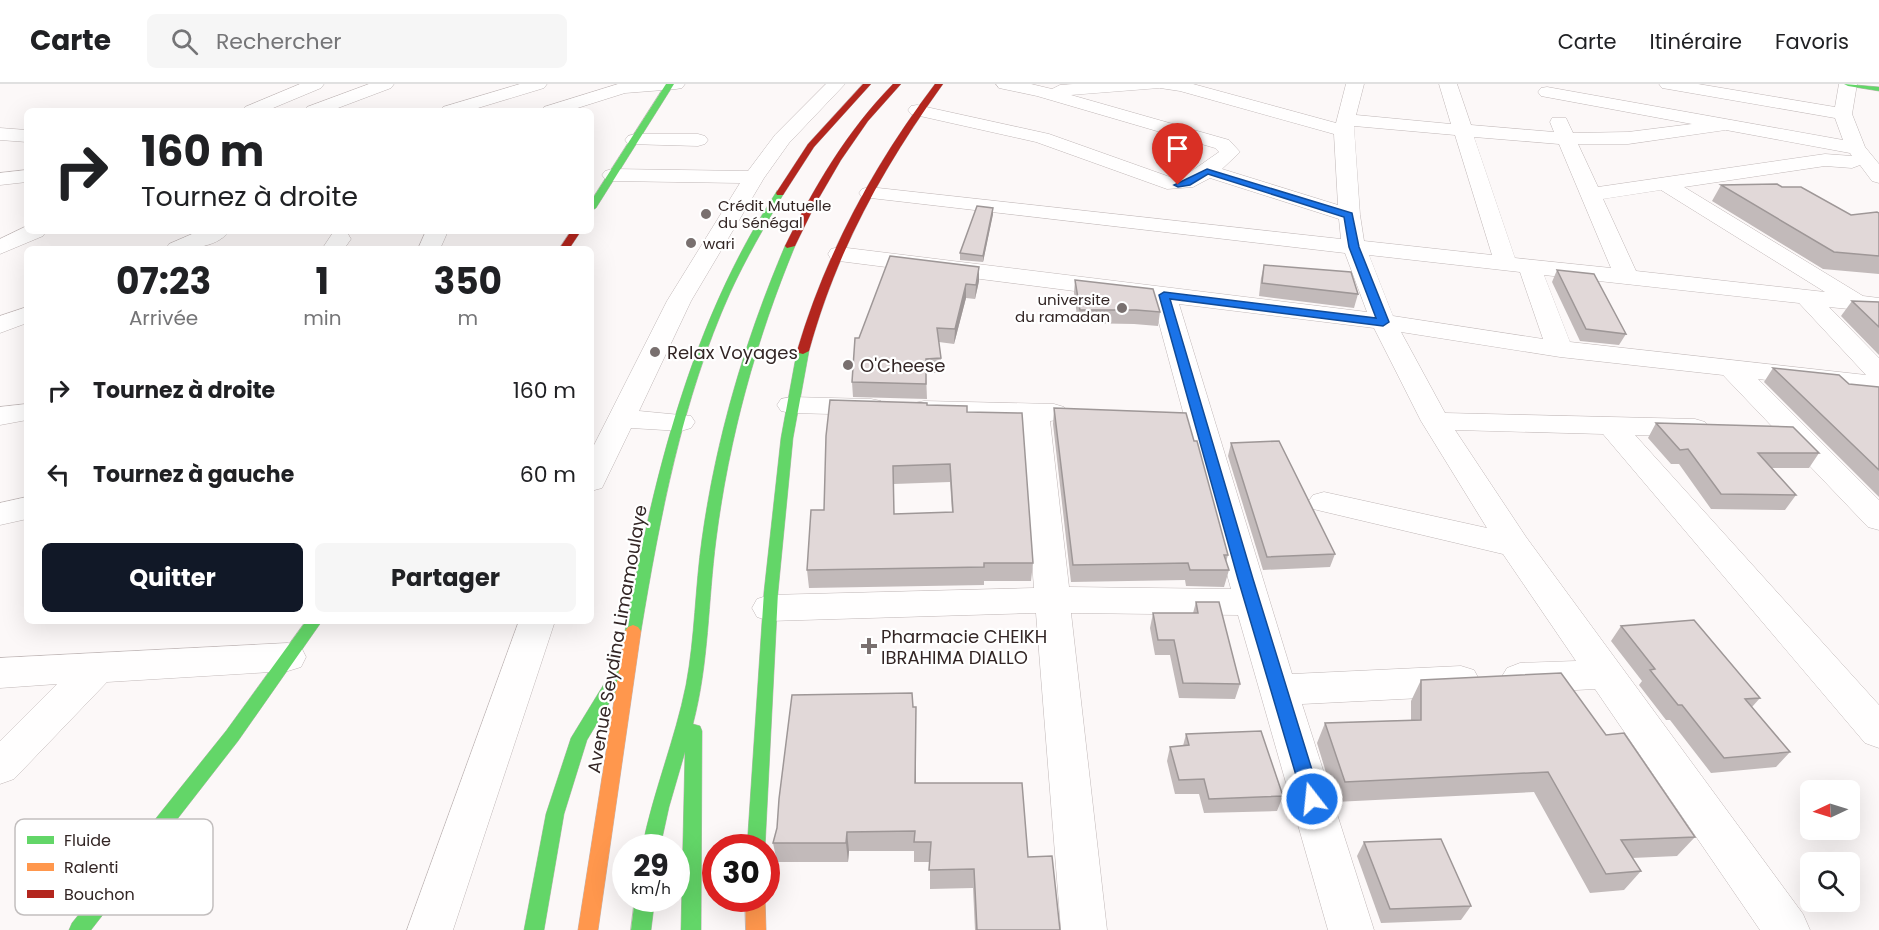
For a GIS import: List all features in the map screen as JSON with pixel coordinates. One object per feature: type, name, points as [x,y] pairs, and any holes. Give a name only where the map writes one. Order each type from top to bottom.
[{"type":"main road","name":"Avenue Seydina Limamoulaye","points":[[588,930],[628,658],[648,548],[698,363],[746,248],[773,200],[798,162],[837,114],[867,84]]},
{"type":"main road","points":[[691,930],[694,686],[712,520],[735,402],[762,310],[791,240],[825,178],[867,118],[897,84]]},
{"type":"main road","points":[[757,834],[762,693],[769,608],[791,405],[810,325],[839,254],[869,193],[917,110],[939,84]]},
{"type":"main road","points":[[1848,84],[1879,89]]},
{"type":"main road","points":[[599,191],[672,85]]},
{"type":"main road","points":[[167,819],[232,736],[312,624]]},
{"type":"main road","points":[[534,930],[555,814],[579,738],[628,658]]},
{"type":"main road","points":[[655,834],[694,686]]},
{"type":"main road","points":[[641,930],[643,912]]},
{"type":"main road","points":[[755,912],[756,930]]},
{"type":"main road","points":[[80,930],[92,915]]},
{"type":"street","points":[[258,108],[315,84]]},
{"type":"street","points":[[321,108],[385,84]]},
{"type":"street","points":[[459,108],[538,84]]},
{"type":"street","points":[[594,475],[679,301],[754,177],[782,139],[836,84]]},
{"type":"street","points":[[917,110],[1042,138],[1167,183],[1187,184],[1230,152],[1222,144],[1040,91],[1005,84]]},
{"type":"street","points":[[1040,91],[1155,84]]},
{"type":"street","points":[[1165,84],[1344,126],[1461,130],[1565,139],[1628,138],[1724,125]]},
{"type":"street","points":[[1448,84],[1461,130],[1517,265],[1560,349]]},
{"type":"street","points":[[1668,84],[1843,114]]},
{"type":"street","points":[[1848,84],[1843,114],[1868,163]]},
{"type":"street","points":[[560,108],[623,88],[672,85]]},
{"type":"street","points":[[1351,85],[1344,126],[1351,231],[1383,322],[1435,421],[1514,545],[1787,930]]},
{"type":"street","points":[[1548,88],[1724,125],[1868,163]]},
{"type":"street","points":[[1548,88],[1565,139],[1592,194],[1627,278]]},
{"type":"street","points":[[0,134],[24,136]]},
{"type":"street","points":[[635,140],[698,140]]},
{"type":"street","points":[[1592,194],[1825,160],[1868,163]]},
{"type":"street","points":[[1207,171],[1351,231]]},
{"type":"street","points":[[0,179],[24,177]]},
{"type":"street","points":[[599,191],[754,177]]},
{"type":"street","points":[[1665,184],[1870,304]]},
{"type":"street","points":[[869,193],[1351,231],[1517,265],[1870,304]]},
{"type":"street","points":[[0,247],[28,234]]},
{"type":"street","points":[[184,246],[211,234]]},
{"type":"street","points":[[839,254],[1383,322],[1560,349],[1879,385]]},
{"type":"street","points":[[1164,295],[1187,418],[1252,602],[1351,930]]},
{"type":"street","points":[[1806,297],[1879,373]]},
{"type":"street","points":[[0,325],[24,315]]},
{"type":"street","points":[[1733,370],[1879,519]]},
{"type":"street","points":[[791,405],[1082,414]]},
{"type":"street","points":[[0,416],[24,412]]},
{"type":"street","points":[[1035,412],[1084,930]]},
{"type":"street","points":[[622,419],[681,422]]},
{"type":"street","points":[[1435,421],[1725,429]]},
{"type":"street","points":[[1611,426],[1879,732]]},
{"type":"street","points":[[1760,429],[1794,430]]},
{"type":"street","points":[[1324,502],[1514,545]]},
{"type":"street","points":[[0,514],[24,509]]},
{"type":"street","points":[[769,608],[1052,600],[1252,602]]},
{"type":"street","points":[[430,930],[536,624]]},
{"type":"street","points":[[0,673],[288,657]]},
{"type":"street","points":[[0,767],[97,668]]},
{"type":"street","points":[[1280,690],[1606,674]]},
{"type":"building","points":[[1777,184],[1782,187],[1801,187],[1851,215],[1879,213],[1879,256],[1834,252],[1721,185]]},
{"type":"building","points":[[977,206],[993,208],[983,256],[960,253]]},
{"type":"building","points":[[890,256],[979,267],[976,285],[966,284],[955,329],[937,328],[941,358],[926,359],[926,384],[852,382],[855,338],[859,338]]},
{"type":"building","points":[[1264,265],[1351,272],[1358,294],[1262,283]]},
{"type":"building","points":[[1557,270],[1594,274],[1626,334],[1586,329]]},
{"type":"building","points":[[1075,280],[1153,289],[1160,312],[1080,310]]},
{"type":"building","points":[[1852,301],[1879,302],[1879,327]]},
{"type":"building","points":[[1773,368],[1839,375],[1849,384],[1879,387],[1879,470]]},
{"type":"building","points":[[830,400],[927,403],[927,405],[967,406],[967,412],[1022,413],[1033,563],[984,563],[984,567],[807,570],[811,510],[824,510],[826,436]],"holes":[[[950,464],[953,512],[894,514],[893,466]]]},
{"type":"building","points":[[1054,408],[1186,413],[1194,441],[1197,441],[1228,555],[1224,555],[1229,570],[1190,570],[1188,563],[1073,565]]},
{"type":"building","points":[[1656,423],[1793,427],[1819,453],[1758,453],[1796,495],[1721,494],[1688,449],[1680,450]]},
{"type":"building","points":[[1279,441],[1335,554],[1267,557],[1231,443]]},
{"type":"building","points":[[1196,602],[1219,602],[1240,684],[1183,683],[1174,640],[1158,640],[1153,613],[1198,613]]},
{"type":"building","points":[[1694,620],[1760,698],[1745,699],[1790,752],[1724,758],[1682,705],[1678,705],[1650,670],[1655,669],[1621,626]]},
{"type":"building","points":[[1561,673],[1606,735],[1624,733],[1695,837],[1621,840],[1641,871],[1606,874],[1548,772],[1345,782],[1325,723],[1421,720],[1421,680]]},
{"type":"building","points":[[912,693],[913,707],[916,707],[915,783],[1022,783],[1028,857],[1052,856],[1060,930],[977,930],[974,869],[929,870],[931,842],[914,842],[915,831],[847,832],[846,843],[780,843],[780,834],[775,834],[792,695]]},
{"type":"building","points":[[1261,731],[1283,796],[1209,799],[1204,779],[1179,780],[1170,747],[1189,745],[1186,734]]},
{"type":"building","points":[[1441,839],[1471,906],[1390,909],[1364,842]]},
{"type":"traffic: fast","points":[[594,203],[670,84]]},
{"type":"traffic: fast","points":[[1848,84],[1879,89]]},
{"type":"traffic: fast","points":[[633,631],[655,518],[684,404],[725,294],[750,242],[780,193]]},
{"type":"traffic: fast","points":[[654,834],[694,685],[709,540],[721,465],[750,353],[790,246]]},
{"type":"traffic: fast","points":[[757,834],[771,592],[787,438],[803,351]]},
{"type":"traffic: fast","points":[[167,819],[232,736],[312,624]]},
{"type":"traffic: fast","points":[[534,930],[555,814],[579,738],[621,670]]},
{"type":"traffic: fast","points":[[691,930],[694,731]]},
{"type":"traffic: fast","points":[[641,930],[643,912]]},
{"type":"traffic: fast","points":[[79,930],[91,915]]},
{"type":"traffic: slow","points":[[588,930],[633,631]]},
{"type":"traffic: slow","points":[[755,912],[756,930]]},
{"type":"traffic: jam","points":[[780,193],[811,146],[867,84]]},
{"type":"traffic: jam","points":[[790,246],[836,160],[865,119],[897,84]]},
{"type":"traffic: jam","points":[[803,351],[826,280],[858,210],[896,144],[939,84]]},
{"type":"traffic: jam","points":[[566,246],[574,234]]},
{"type":"place","name":"Crédit Mutuelle du Sénégal","points":[[706,214]]},
{"type":"place","name":"wari","points":[[691,243]]},
{"type":"place","name":"universite du ramadan","points":[[1122,308]]},
{"type":"place","name":"Relax Voyages","points":[[655,352]]},
{"type":"place","name":"O'Cheese","points":[[848,365]]},
{"type":"place","name":"Pharmacie CHEIKH IBRAHIMA DIALLO","points":[[869,646]]},
{"type":"route","points":[[1178,185],[1187,184],[1207,171],[1349,215],[1354,247],[1383,322],[1164,295],[1245,579],[1312,799]]}]
